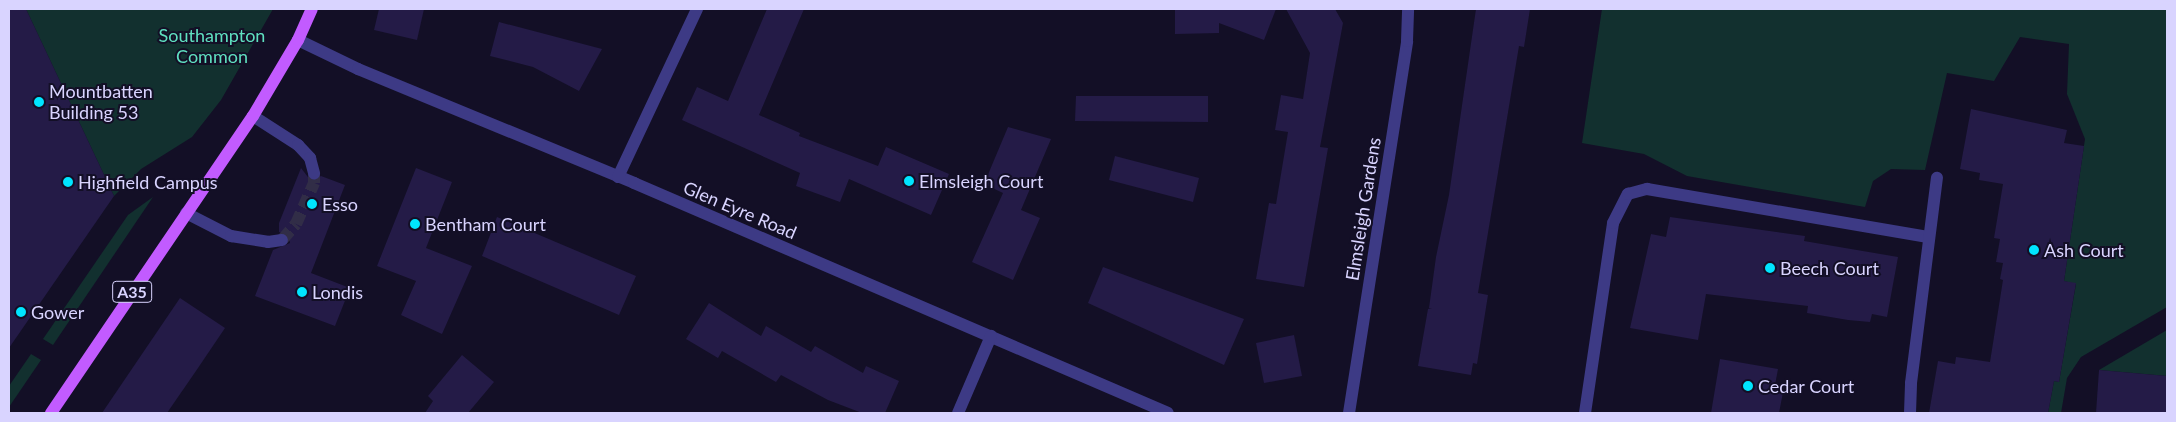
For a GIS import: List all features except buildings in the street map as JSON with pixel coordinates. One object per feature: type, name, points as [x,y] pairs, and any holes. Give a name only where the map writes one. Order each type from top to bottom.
[{"type":"main road","name":"A35","points":[[51,413],[253,116],[298,40],[312,9]]},
{"type":"street","points":[[618,177],[697,9]]},
{"type":"street","name":"Elmsleigh Gardens","points":[[1349,413],[1407,41],[1408,9]]},
{"type":"street","name":"Glen Eyre Road","points":[[298,40],[358,70],[618,177],[1168,413]]},
{"type":"street","points":[[253,116],[298,145],[310,158],[314,173]]},
{"type":"street","points":[[1910,413],[1928,237],[1937,178]]},
{"type":"street","points":[[1584,413],[1614,223],[1628,194],[1647,189],[1928,237]]},
{"type":"street","points":[[186,214],[231,236],[268,242],[282,240]]},
{"type":"street","points":[[958,413],[991,336]]},
{"type":"green space","name":"Southampton Common","points":[[26,9],[273,9],[221,100],[192,137],[141,169],[114,196]]},
{"type":"green space","points":[[1602,9],[2167,9],[2167,307],[2081,357],[2067,378],[2061,413],[2048,413],[2054,381],[2059,382],[2076,284],[2064,281],[2085,139],[2067,94],[2069,44],[2020,37],[1994,81],[1947,73],[1925,170],[1891,169],[1873,181],[1865,207],[1687,176],[1644,154],[1582,143]]},
{"type":"green space","points":[[153,197],[53,345],[43,339],[128,215]]},
{"type":"green space","points":[[2167,330],[2167,376],[2099,370]]},
{"type":"green space","points":[[31,354],[41,360],[9,407],[9,386]]},
{"type":"tunnel","points":[[282,240],[296,224],[314,183],[314,173]]},
{"type":"place","name":"Mountbatten Building 53","points":[[39,102]]},
{"type":"place","name":"Elmsleigh Court","points":[[909,181]]},
{"type":"place","name":"Highfield Campus","points":[[68,182]]},
{"type":"place","name":"Esso","points":[[312,204]]},
{"type":"place","name":"Bentham Court","points":[[415,224]]},
{"type":"place","name":"Ash Court","points":[[2034,250]]},
{"type":"place","name":"Beech Court","points":[[1770,268]]},
{"type":"place","name":"Londis","points":[[302,292]]},
{"type":"place","name":"Gower","points":[[21,312]]},
{"type":"place","name":"Cedar Court","points":[[1748,386]]}]
